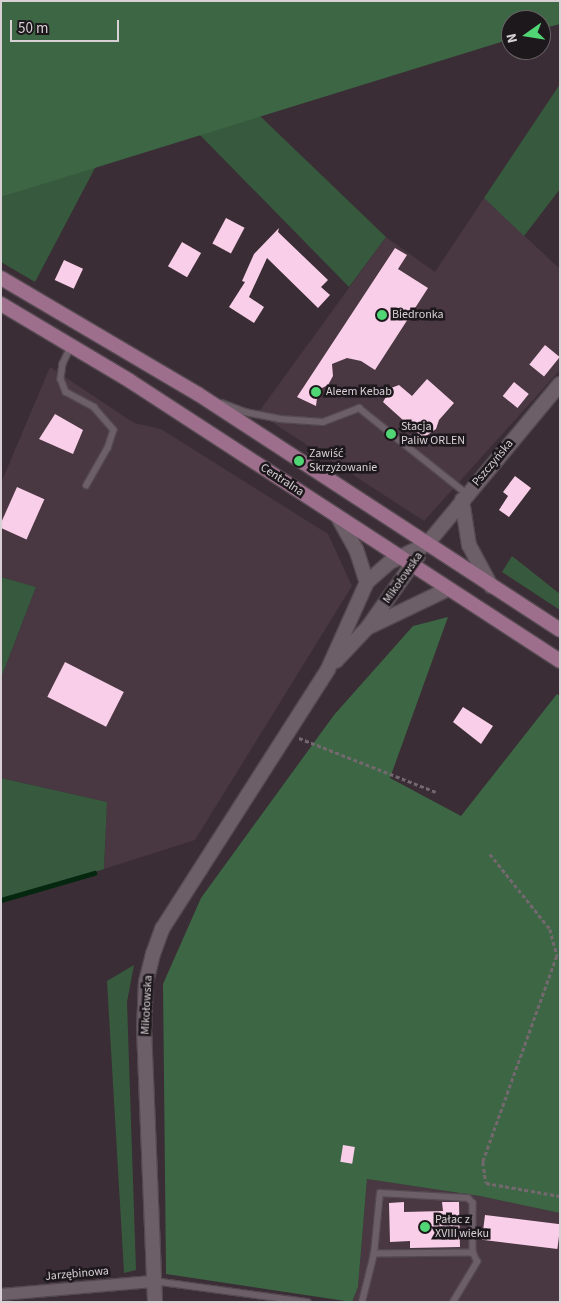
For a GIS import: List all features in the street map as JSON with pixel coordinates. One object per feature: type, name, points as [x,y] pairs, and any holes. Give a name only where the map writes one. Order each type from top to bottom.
[{"type":"main road","name":"Centralna","points":[[1,278],[198,394],[560,630]]},
{"type":"main road","name":"Centralna","points":[[1,304],[72,345],[560,661]]},
{"type":"main road","name":"Pszczyńska","points":[[426,544],[560,384]]},
{"type":"main road","points":[[465,497],[469,545],[491,586]]},
{"type":"main road","points":[[338,517],[356,549],[367,582]]},
{"type":"main road","name":"Mikołowska","points":[[155,1302],[144,1030],[146,982],[162,929],[328,669],[367,582],[399,557],[426,544]]},
{"type":"main road","name":"Mikołowska","points":[[328,669],[368,627],[426,544]]},
{"type":"main road","points":[[368,627],[448,589]]},
{"type":"street","name":"Jarzębinowa","points":[[1,1294],[154,1281]]},
{"type":"lane","points":[[72,345],[63,364],[61,379],[66,392],[94,407],[114,430],[108,448],[87,485]]},
{"type":"lane","points":[[198,394],[245,412],[280,419],[323,422],[359,408],[465,497]]},
{"type":"lane","points":[[362,1302],[374,1254],[380,1194],[468,1198],[473,1203],[473,1253],[478,1262],[453,1302]]},
{"type":"lane","points":[[374,1254],[473,1253]]},
{"type":"lane","points":[[154,1281],[308,1302]]},
{"type":"path","points":[[288,734],[436,792]]},
{"type":"path","points":[[490,854],[550,929],[557,956],[483,1162],[486,1184],[560,1196]]},
{"type":"shaded area","points":[[484,198],[560,269],[560,370],[424,521],[258,413],[386,237],[435,272]]},
{"type":"shaded area","points":[[50,367],[134,423],[161,429],[328,534],[352,586],[195,840],[104,869],[107,802],[1,778],[1,678],[36,587],[1,577],[1,483]]},
{"type":"shaded area","points":[[367,1179],[480,1196],[560,1213],[560,1302],[352,1302],[358,1287]]},
{"type":"green space","points":[[1,1],[560,1],[560,24],[551,26],[551,10],[501,10],[501,42],[1,197]]},
{"type":"green space","points":[[560,84],[560,189],[524,236],[484,198]]},
{"type":"green space","points":[[259,115],[386,237],[349,287],[198,133]]},
{"type":"green space","points":[[96,166],[35,282],[1,262],[1,197]]},
{"type":"green space","points":[[512,556],[560,594],[560,610],[502,572]]},
{"type":"green space","points":[[1,577],[36,587],[1,678]]},
{"type":"green space","points":[[448,617],[390,778],[461,816],[557,694],[560,696],[560,1213],[480,1196],[367,1179],[358,1287],[352,1302],[166,1274],[163,984],[201,898],[334,715],[413,626]]},
{"type":"green space","points":[[1,778],[107,802],[104,869],[1,903]]},
{"type":"green space","points":[[134,965],[127,1002],[136,1270],[124,1273],[107,981]]},
{"type":"building","points":[[226,218],[245,228],[231,253],[212,244]]},
{"type":"building","points":[[279,228],[278,232],[328,280],[321,287],[330,295],[318,308],[267,258],[249,297],[264,307],[254,323],[229,307],[245,282],[242,281],[254,254]]},
{"type":"building","points":[[182,242],[201,253],[187,277],[168,266]]},
{"type":"building","name":"Biedronka","points":[[395,248],[407,255],[398,269],[428,288],[375,370],[361,361],[347,358],[332,364],[333,376],[328,385],[318,390],[316,406],[297,397]]},
{"type":"building","points":[[64,260],[83,269],[74,289],[55,280]]},
{"type":"building","points":[[545,345],[560,357],[544,376],[529,364]]},
{"type":"building","points":[[427,379],[454,403],[439,420],[436,429],[423,438],[383,402],[391,388],[399,385],[412,396]]},
{"type":"building","points":[[514,382],[529,394],[517,408],[503,396]]},
{"type":"building","points":[[55,414],[83,430],[73,454],[39,439]]},
{"type":"building","points":[[515,476],[531,488],[509,517],[499,510],[508,496],[503,492]]},
{"type":"building","points":[[17,487],[44,499],[27,539],[1,528],[1,523]]},
{"type":"building","points":[[65,662],[124,692],[106,727],[47,697]]},
{"type":"building","points":[[463,707],[493,726],[481,744],[453,722]]},
{"type":"building","points":[[343,1145],[355,1147],[352,1164],[340,1162]]},
{"type":"building","name":"Pałac z XVIII wieku","points":[[404,1202],[404,1212],[443,1211],[442,1202],[459,1202],[460,1247],[410,1248],[410,1241],[390,1242],[389,1203]]},
{"type":"building","points":[[485,1215],[560,1224],[557,1249],[482,1240]]},
{"type":"waterway","points":[[1,900],[94,873]]},
{"type":"place","name":"Biedronka","points":[[382,315]]},
{"type":"place","name":"Aleem Kebab","points":[[316,392]]},
{"type":"place","name":"Stacja Paliw ORLEN","points":[[391,434]]},
{"type":"place","name":"Zawiść Skrzyżowanie","points":[[299,461]]},
{"type":"place","name":"Pałac z XVIII wieku","points":[[425,1227]]}]
